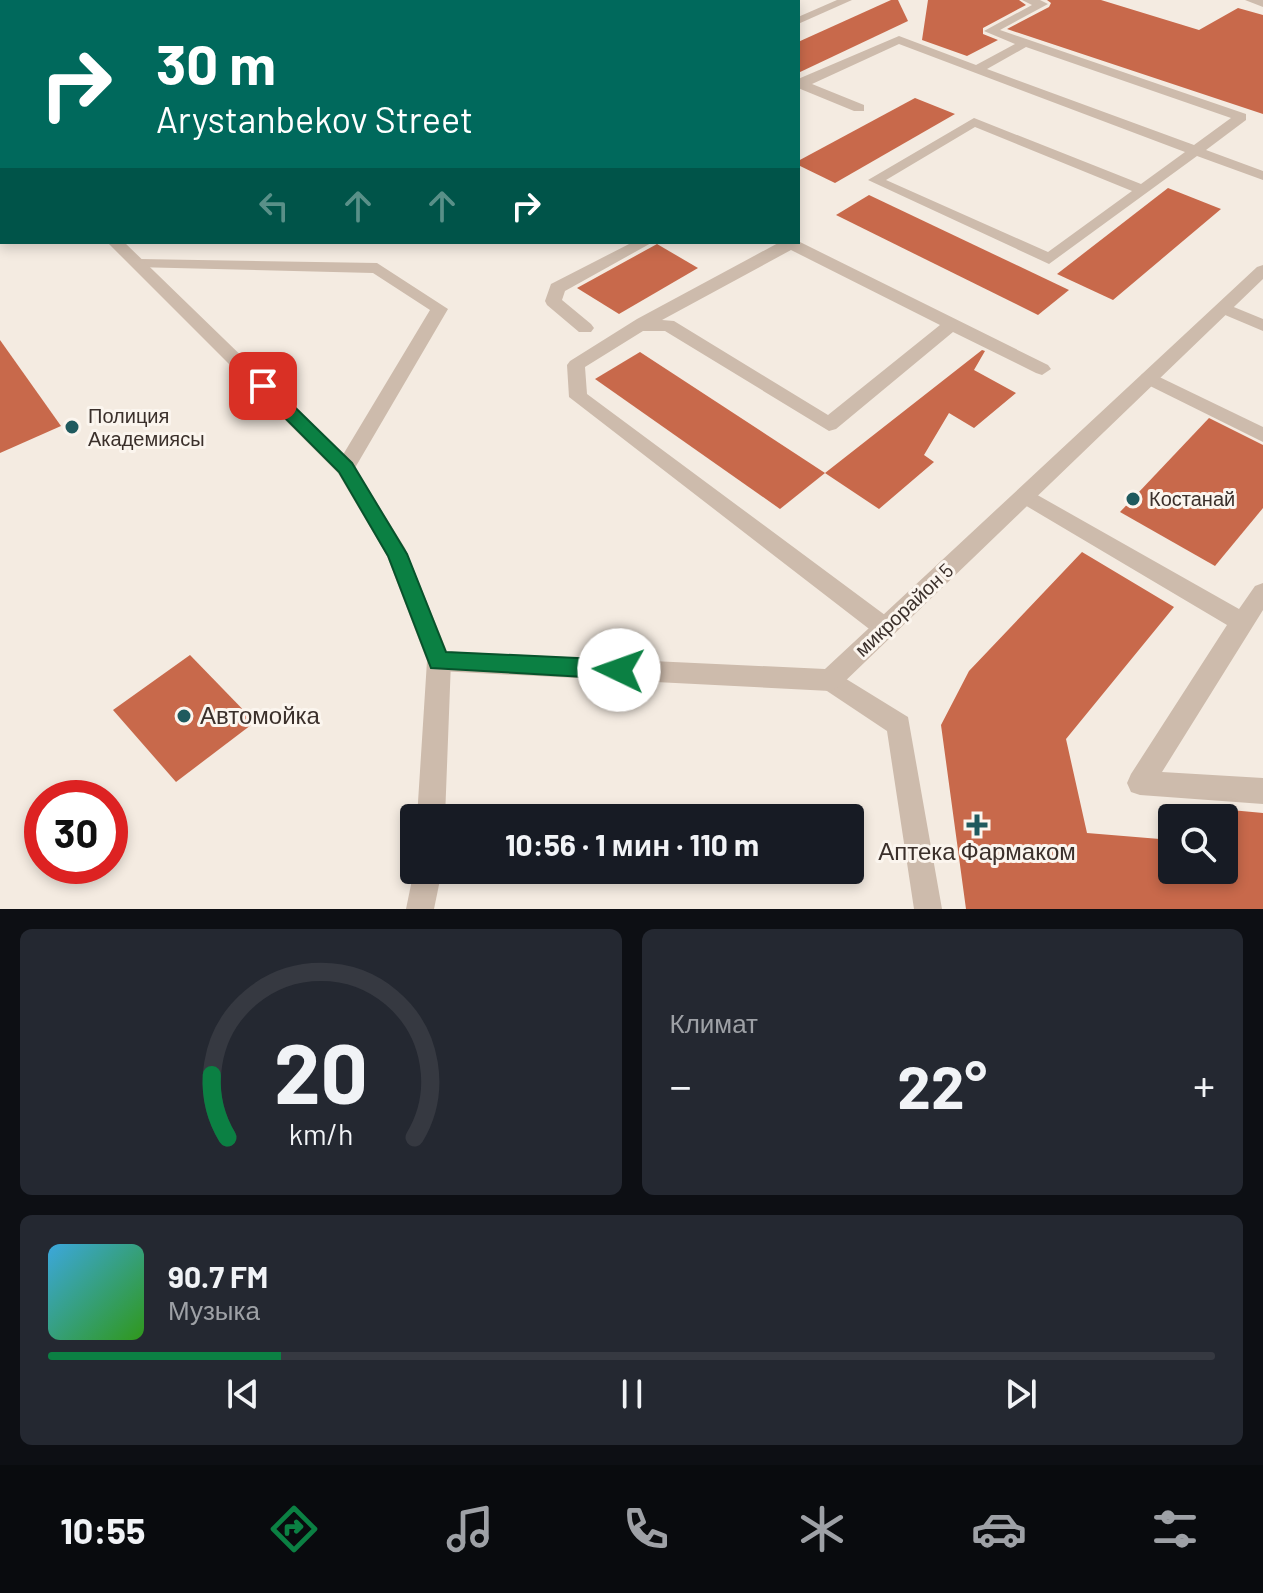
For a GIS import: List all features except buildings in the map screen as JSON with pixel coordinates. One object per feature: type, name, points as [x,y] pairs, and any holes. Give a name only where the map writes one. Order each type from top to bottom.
[{"type":"street","points":[[800,20],[846,0]]},
{"type":"street","points":[[1028,0],[1042,4],[990,31],[1241,117],[1196,151],[1143,190],[1049,259],[875,180],[974,122],[1143,190]]},
{"type":"street","points":[[1251,0],[1263,4]]},
{"type":"street","points":[[800,84],[899,40],[1263,176]]},
{"type":"street","points":[[977,69],[1025,43]]},
{"type":"street","points":[[800,84],[859,108]]},
{"type":"street","points":[[117,244],[345,468],[397,554],[439,661],[432,804]]},
{"type":"street","points":[[585,328],[553,301],[557,288],[641,244]]},
{"type":"street","points":[[788,244],[639,326],[576,365],[578,397],[885,628]]},
{"type":"street","points":[[792,244],[1042,369]]},
{"type":"street","points":[[140,264],[377,268],[439,309],[345,468]]},
{"type":"street","name":"микрорайон 5","points":[[830,680],[1263,270]]},
{"type":"street","points":[[1224,308],[1263,326]]},
{"type":"street","points":[[639,326],[668,325],[829,424],[952,324]]},
{"type":"street","points":[[1149,378],[1263,435]]},
{"type":"street","points":[[1025,496],[1242,622]]},
{"type":"street","points":[[1263,592],[1140,783],[1263,791]]},
{"type":"street","points":[[439,661],[830,680],[899,725],[928,909]]},
{"type":"street","points":[[420,909],[425,884]]},
{"type":"place","name":"Полиция Академиясы","points":[[72,427]]},
{"type":"place","name":"Костанай","points":[[1133,499]]},
{"type":"place","name":"Автомойка","points":[[184,716]]},
{"type":"place","name":"Аптека Фармаком","points":[[977,825]]},
{"type":"route","points":[[263,386],[345,468],[397,554],[439,661],[619,670]]}]
